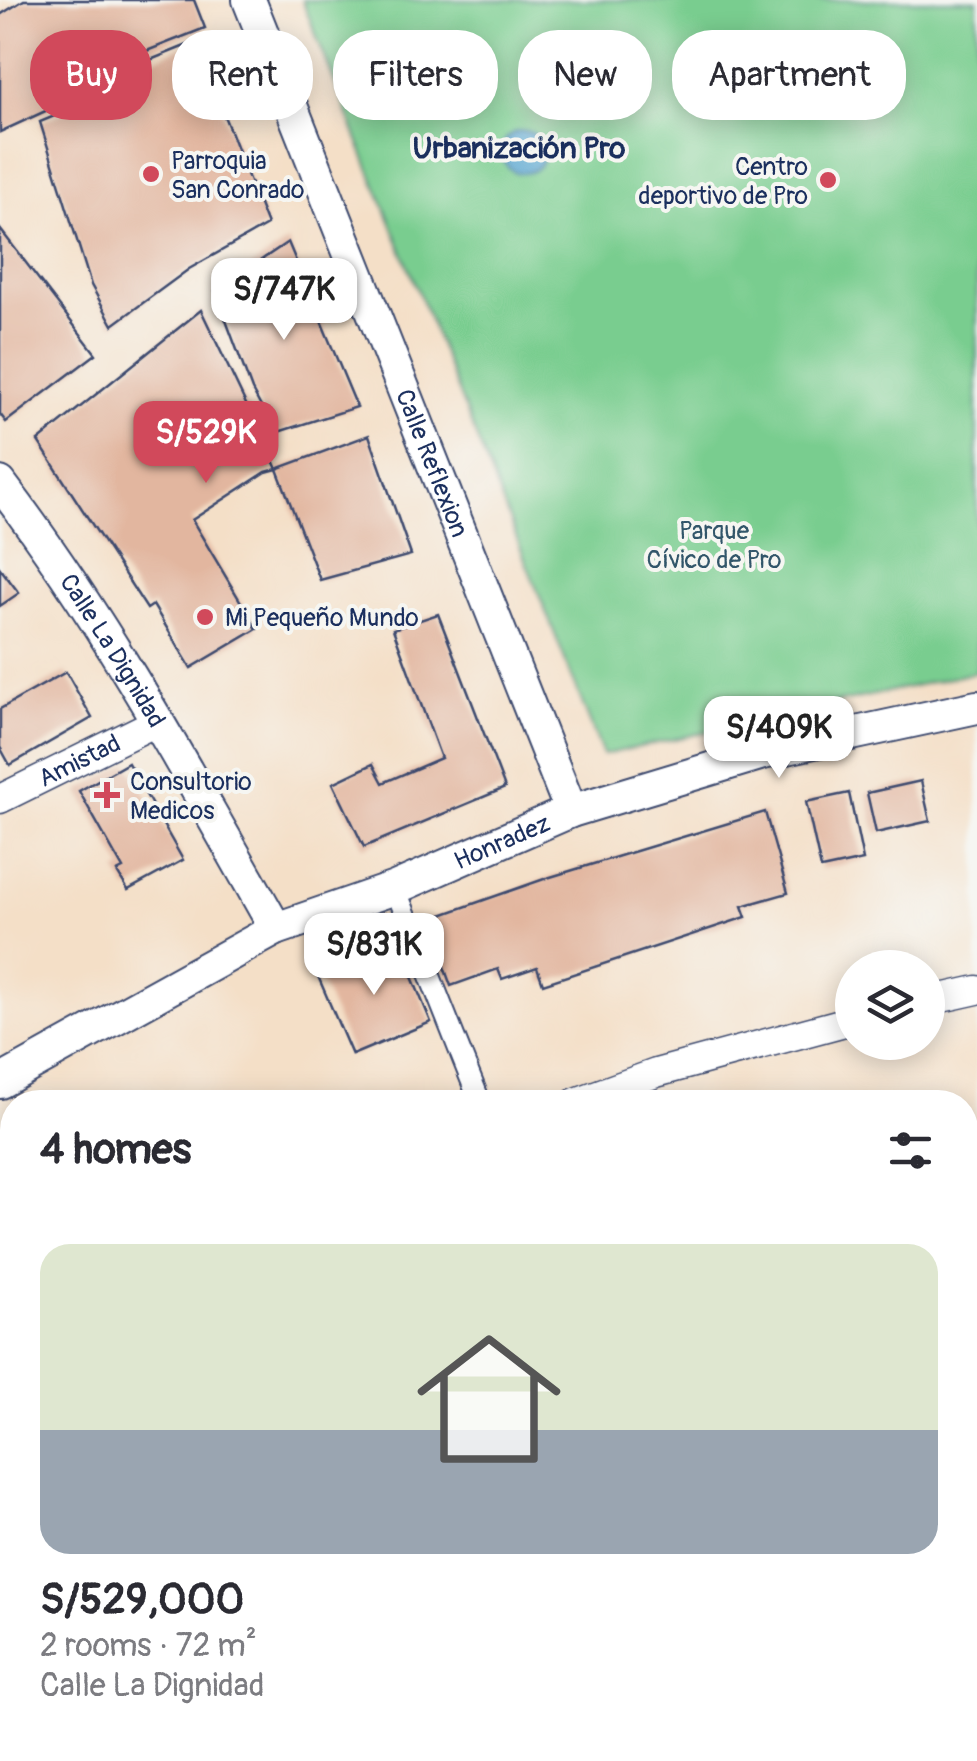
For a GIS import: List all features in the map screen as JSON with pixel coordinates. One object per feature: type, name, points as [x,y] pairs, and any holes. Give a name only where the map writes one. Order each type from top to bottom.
[{"type":"street","name":"Calle Reflexion","points":[[249,0],[571,811]]},
{"type":"street","name":"Calle La Dignidad","points":[[0,483],[36,530],[158,720],[276,929]]},
{"type":"street","name":"Honradez","points":[[0,1082],[276,929],[395,888],[571,811],[763,753],[977,706]]},
{"type":"street","name":"Amistad","points":[[0,799],[158,720]]},
{"type":"street","points":[[395,888],[475,1090]]},
{"type":"street","points":[[945,997],[977,990]]},
{"type":"street","points":[[609,1090],[656,1073],[835,1025]]},
{"type":"green space","name":"Parque Cívico de Pro","points":[[302,0],[977,0],[977,672],[603,755],[350,120],[498,120],[498,30],[333,30],[333,78]]},
{"type":"water","points":[[523,131],[538,137],[544,152],[538,167],[523,173],[508,167],[502,152],[508,137]]},
{"type":"building","points":[[24,0],[194,0],[205,28],[172,30],[172,41],[152,49],[152,30],[30,30],[30,118],[0,132],[0,15]]},
{"type":"building","name":"Parroquia San Conrado","points":[[172,51],[172,120],[226,120],[267,225],[189,269],[113,325],[91,285],[40,122],[152,120],[152,59]]},
{"type":"building","points":[[0,229],[96,354],[6,422],[0,414]]},
{"type":"building","points":[[288,242],[357,407],[275,433],[252,390],[215,291]]},
{"type":"building","points":[[201,310],[277,469],[266,472],[192,520],[257,629],[191,668],[153,605],[147,609],[38,441]]},
{"type":"building","points":[[369,435],[411,555],[320,580],[277,469]]},
{"type":"building","points":[[0,568],[19,593],[0,606]]},
{"type":"building","points":[[438,614],[505,788],[364,847],[333,783],[373,764],[383,783],[441,758],[393,629]]},
{"type":"building","points":[[66,672],[92,718],[10,765],[0,747],[0,709]]},
{"type":"building","points":[[128,763],[183,860],[128,890],[117,872],[123,869],[79,791]]},
{"type":"building","points":[[921,781],[930,821],[876,833],[867,793]]},
{"type":"building","points":[[849,793],[863,860],[821,869],[806,802]]},
{"type":"building","points":[[765,812],[788,893],[742,906],[746,917],[543,984],[537,967],[502,979],[498,969],[451,986],[427,920],[547,878]]},
{"type":"building","points":[[397,941],[431,1022],[352,1055],[317,974]]},
{"type":"place","name":"Parroquia San Conrado","points":[[151,174]]},
{"type":"place","name":"Centro deportivo de Pro","points":[[828,180]]},
{"type":"place","name":"Mi Pequeño Mundo","points":[[205,617]]},
{"type":"place","name":"Consultorio Medicos","points":[[107,795]]},
{"type":"district","name":"Urbanización Pro","points":[[519,148]]}]
